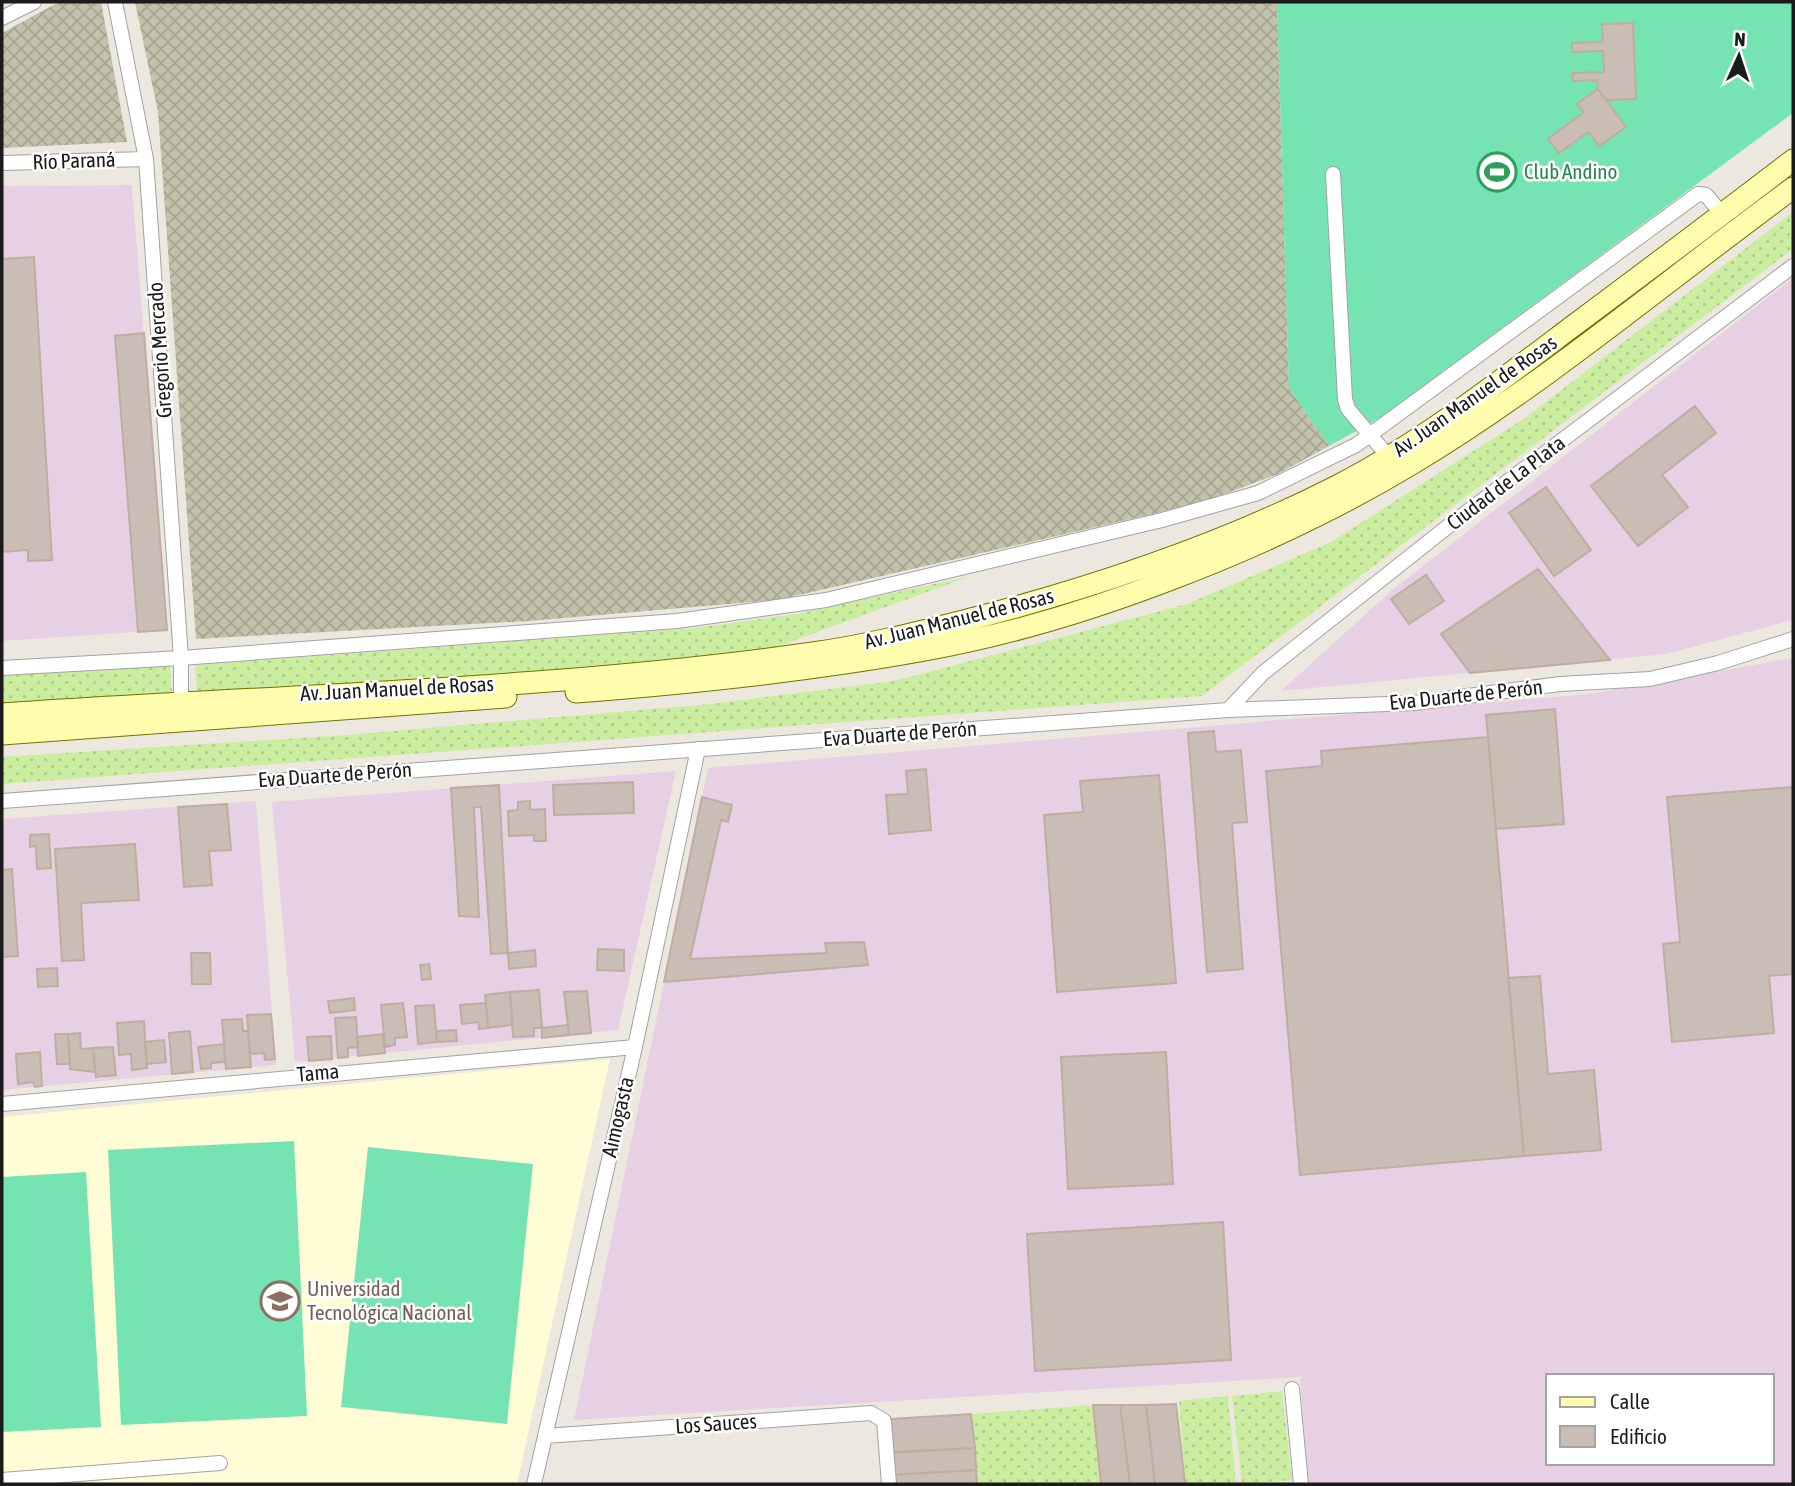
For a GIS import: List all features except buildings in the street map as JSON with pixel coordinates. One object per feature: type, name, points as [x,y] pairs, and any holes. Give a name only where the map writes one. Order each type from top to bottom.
[{"type":"main road","name":"Av. Juan Manuel de Rosas","points":[[2,714],[611,674],[815,653],[911,634],[1046,599],[1134,571],[1272,516],[1334,487],[1388,456],[1519,367],[1793,160]]},
{"type":"main road","name":"Av. Juan Manuel de Rosas","points":[[2,734],[612,689],[776,673],[928,650],[1003,632],[1096,604],[1167,580],[1250,545],[1345,502],[1408,467],[1552,369],[1793,188]]},
{"type":"street","points":[[2,18],[34,2]]},
{"type":"street","name":"Gregorio Mercado","points":[[115,2],[146,159],[181,658],[181,701]]},
{"type":"street","name":"Río Paraná","points":[[2,163],[146,159]]},
{"type":"street","points":[[1333,174],[1345,399],[1348,409],[1388,456]]},
{"type":"street","points":[[2,668],[181,658],[677,621],[826,600],[1162,520],[1258,493],[1356,444],[1698,194],[1706,195],[1722,214]]},
{"type":"street","name":"Ciudad de La Plata","points":[[1228,710],[1263,673],[1451,524],[1793,267]]},
{"type":"street","name":"Eva Duarte de Perón","points":[[2,801],[1228,710],[1415,703],[1560,684],[1650,679],[1718,663],[1793,639]]},
{"type":"street","name":"Aimogasta","points":[[534,1484],[635,1047],[698,749]]},
{"type":"street","name":"Tama","points":[[2,1104],[635,1047]]},
{"type":"street","points":[[1292,1389],[1301,1484]]},
{"type":"street","name":"Los Sauces","points":[[545,1436],[871,1413],[884,1421],[889,1484]]},
{"type":"street","points":[[2,1480],[220,1462]]},
{"type":"shaded area","points":[[59,2],[101,2],[127,142],[2,148],[2,33]]},
{"type":"shaded area","points":[[135,2],[1277,2],[1289,388],[1329,446],[1278,474],[1200,503],[777,600],[529,621],[196,639],[158,112]]},
{"type":"shaded area","points":[[132,185],[167,630],[2,641],[2,186]]},
{"type":"shaded area","points":[[1793,278],[1793,620],[1666,654],[1281,691],[1391,591]]},
{"type":"shaded area","points":[[1793,658],[1793,1484],[1308,1484],[1300,1377],[574,1420],[708,768],[1590,694]]},
{"type":"shaded area","points":[[676,771],[618,1030],[295,1062],[272,802]]},
{"type":"shaded area","points":[[256,801],[276,1065],[2,1090],[2,819]]},
{"type":"shaded area","name":"Universidad Tecnológica Nacional","points":[[610,1059],[517,1484],[2,1484],[2,1117]]},
{"type":"green space","name":"Club Andino","points":[[1277,2],[1793,2],[1793,113],[1380,418],[1329,446],[1289,388]]},
{"type":"green space","points":[[1793,212],[1793,249],[1202,696],[2,784],[2,757],[347,735],[711,704],[894,681],[1187,604],[1331,542],[1525,418]]},
{"type":"green space","points":[[971,576],[776,647],[629,667],[197,692],[195,665],[695,628],[797,614]]},
{"type":"green space","points":[[170,665],[172,693],[2,704],[2,675]]},
{"type":"green space","points":[[294,1141],[307,1416],[121,1425],[108,1150]]},
{"type":"green space","points":[[368,1147],[533,1164],[507,1424],[341,1407]]},
{"type":"green space","points":[[86,1172],[101,1427],[2,1432],[2,1177]]},
{"type":"green space","points":[[1282,1391],[1292,1480],[1242,1484],[1232,1396]]},
{"type":"green space","points":[[1228,1396],[1236,1484],[1185,1484],[1179,1401]]},
{"type":"green space","points":[[1093,1405],[1101,1484],[977,1484],[971,1414]]},
{"type":"place","name":"Club Andino","points":[[1497,172]]},
{"type":"place","name":"Universidad Tecnológica Nacional","points":[[280,1301]]}]
